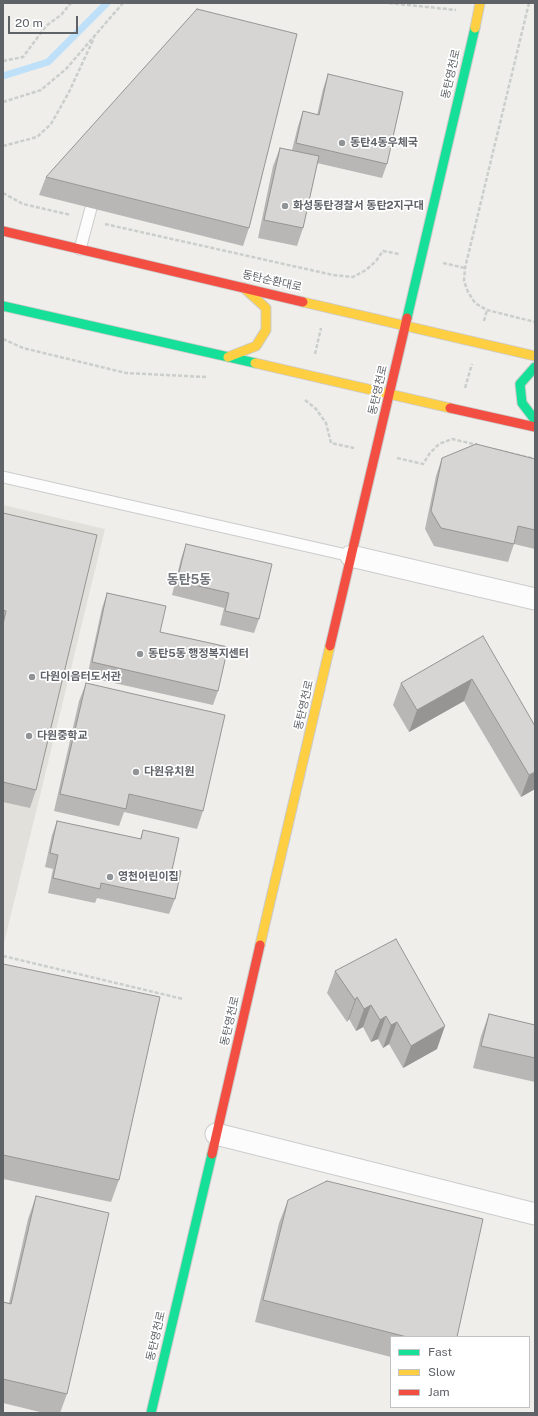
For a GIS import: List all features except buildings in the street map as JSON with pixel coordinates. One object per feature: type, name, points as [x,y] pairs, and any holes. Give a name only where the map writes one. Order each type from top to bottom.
[{"type":"street","name":"동탄영천로","points":[[150,1413],[390,394],[480,3]]},
{"type":"street","name":"동탄순환대로","points":[[3,231],[535,356]]},
{"type":"street","points":[[228,357],[256,346],[266,330],[266,308],[243,287]]},
{"type":"street","points":[[3,306],[535,427]]},
{"type":"street","points":[[535,367],[520,384],[522,403],[535,420]]},
{"type":"street","points":[[351,556],[535,599]]},
{"type":"street","points":[[216,1134],[535,1214]]},
{"type":"lane","points":[[80,249],[90,208]]},
{"type":"lane","points":[[3,477],[351,556]]},
{"type":"path","points":[[3,61],[23,57],[46,26],[61,15],[71,3]]},
{"type":"path","points":[[3,102],[41,90],[66,69],[123,3]]},
{"type":"path","points":[[389,3],[460,10]]},
{"type":"path","points":[[529,4],[465,268],[464,281],[468,292],[476,303],[487,310],[535,322]]},
{"type":"path","points":[[3,146],[38,137],[51,124],[69,92],[96,34]]},
{"type":"path","points":[[3,193],[23,204],[333,275],[353,277],[366,270],[376,261],[383,251]]},
{"type":"path","points":[[305,400],[333,275]]},
{"type":"path","points":[[452,439],[487,310]]},
{"type":"path","points":[[3,339],[23,348],[126,373],[214,378]]},
{"type":"path","points":[[298,398],[305,400],[316,409],[326,423],[331,443]]},
{"type":"path","points":[[423,464],[430,453],[439,444],[452,439],[482,446]]},
{"type":"path","points":[[490,448],[535,459]]},
{"type":"path","points":[[3,956],[183,999]]},
{"type":"shaded area","name":"다원중학교","points":[[3,505],[105,529],[4,943],[3,943]]},
{"type":"waterway","points":[[3,76],[48,62],[107,3]]},
{"type":"traffic: fast","points":[[407,318],[475,28]]},
{"type":"traffic: fast","points":[[3,306],[255,363]]},
{"type":"traffic: fast","points":[[535,367],[520,384],[522,403],[535,420]]},
{"type":"traffic: fast","points":[[151,1413],[212,1154]]},
{"type":"traffic: slow","points":[[475,28],[480,3]]},
{"type":"traffic: slow","points":[[228,357],[256,346],[266,330],[266,308],[244,288]]},
{"type":"traffic: slow","points":[[303,302],[535,356]]},
{"type":"traffic: slow","points":[[255,363],[450,408]]},
{"type":"traffic: slow","points":[[260,945],[330,646]]},
{"type":"traffic: jam","points":[[3,231],[303,302]]},
{"type":"traffic: jam","points":[[330,646],[407,318]]},
{"type":"traffic: jam","points":[[450,408],[535,427]]},
{"type":"traffic: jam","points":[[212,1154],[260,945]]},
{"type":"place","name":"동탄4동우체국","points":[[342,143]]},
{"type":"place","name":"화성동탄경찰서 동탄2지구대","points":[[285,206]]},
{"type":"place","name":"동탄5동 행정복지센터","points":[[140,654]]},
{"type":"place","name":"다원이음터도서관","points":[[32,677]]},
{"type":"place","name":"다원중학교","points":[[29,736]]},
{"type":"place","name":"다원유치원","points":[[136,772]]},
{"type":"place","name":"영천어린이집","points":[[110,877]]},
{"type":"district","name":"동탄5동","points":[[189,580]]}]
